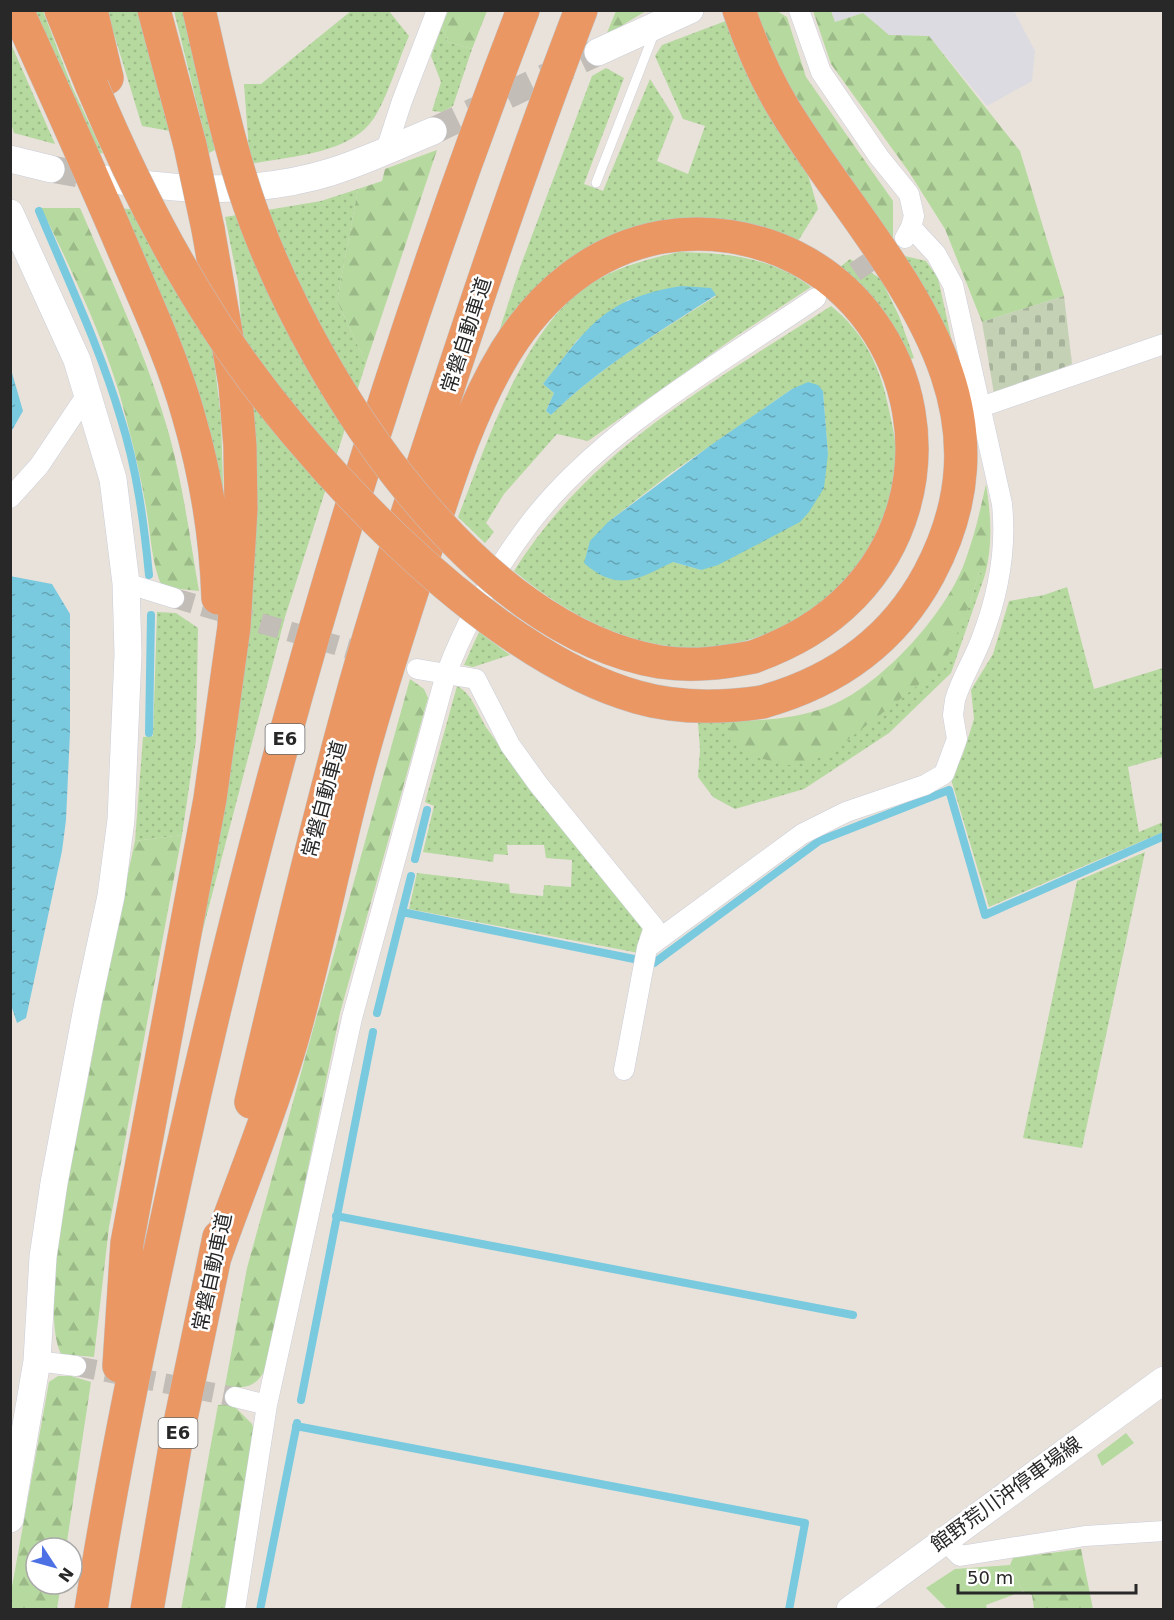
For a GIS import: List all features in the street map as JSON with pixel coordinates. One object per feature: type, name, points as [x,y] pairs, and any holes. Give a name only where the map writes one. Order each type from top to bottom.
[{"type":"highway","points":[[17,10],[136,279],[189,414],[216,553],[220,735]]},
{"type":"highway","points":[[62,10],[99,82],[156,226],[218,329],[298,435],[376,518],[465,599],[546,656],[611,689],[638,698],[699,706],[730,707],[762,702],[794,693],[826,679],[880,640],[902,615],[921,589],[947,532],[956,501],[959,439],[947,375],[936,342],[920,310],[872,235],[785,110],[765,76],[739,10]]},
{"type":"highway","points":[[91,10],[99,82]]},
{"type":"highway","points":[[110,1485],[127,1243],[199,865],[220,735],[234,627],[241,509],[240,446],[235,384],[208,229],[190,145],[154,10]]},
{"type":"highway","points":[[199,10],[240,180],[276,273],[297,319],[341,396],[366,434],[418,498],[465,548],[517,594],[546,615],[602,645],[661,662],[690,665],[720,663],[753,657],[783,646],[810,631],[834,613],[867,578],[890,544],[902,513],[909,479],[912,440],[909,408],[900,376],[870,318],[828,276],[780,249],[753,240],[694,234],[666,236],[634,243],[606,255],[576,272],[548,297],[507,349],[474,412],[449,479],[411,593],[356,776],[290,1045],[215,1257]]},
{"type":"highway","name":"E6","points":[[91,1610],[110,1485],[201,1061],[255,846],[301,680],[365,466],[430,267],[523,10]]},
{"type":"highway","name":"常磐自動車道","points":[[147,1610],[176,1447],[215,1257],[304,876],[356,682],[406,516],[475,306],[581,10]]},
{"type":"street","points":[[386,150],[437,10]]},
{"type":"street","points":[[598,52],[690,10]]},
{"type":"street","points":[[647,948],[802,834],[846,812],[925,784],[944,774],[957,739],[953,715],[960,684],[980,642],[996,597],[1004,550],[1002,504],[953,285],[936,254],[908,233],[914,216],[909,194],[879,157],[821,72],[800,10]]},
{"type":"street","points":[[107,179],[181,189],[224,190],[268,186],[332,172],[433,131]]},
{"type":"street","points":[[10,159],[51,168]]},
{"type":"street","points":[[10,213],[77,360],[88,393],[113,479],[126,583],[126,732],[122,820],[111,896],[88,1003],[43,1257],[38,1361],[10,1520]]},
{"type":"street","points":[[236,1610],[267,1405],[352,1018],[446,674],[466,624],[530,522],[555,494],[625,430],[816,298]]},
{"type":"street","points":[[981,407],[1164,344]]},
{"type":"street","points":[[10,498],[39,466],[88,393]]},
{"type":"street","points":[[126,583],[174,598]]},
{"type":"street","points":[[417,669],[476,679],[510,745],[654,927],[647,948],[624,1070]]},
{"type":"street","points":[[38,1361],[76,1366]]},
{"type":"street","name":"館野荒川沖停車場線","points":[[850,1610],[943,1539],[1164,1380]]},
{"type":"street","points":[[235,1397],[267,1405]]},
{"type":"street","points":[[943,1539],[960,1556],[1084,1536],[1164,1531]]},
{"type":"lane","points":[[596,183],[657,25]]},
{"type":"shaded area","points":[[831,11],[1014,11],[1035,51],[1032,81],[987,106],[929,36],[889,35],[863,13],[835,22]]},
{"type":"green space","points":[[30,11],[43,11],[72,87],[103,153],[94,154]]},
{"type":"green space","points":[[107,11],[140,11],[170,131],[142,126]]},
{"type":"green space","points":[[174,11],[186,11],[215,150],[209,153]]},
{"type":"green space","points":[[351,11],[389,11],[409,36],[374,118],[350,140],[335,147],[300,156],[250,164],[244,84],[261,84]]},
{"type":"green space","points":[[448,11],[487,11],[472,49],[448,42],[442,26]]},
{"type":"green space","points":[[616,11],[646,11],[606,35]]},
{"type":"green space","points":[[754,11],[777,11],[787,17],[806,77],[893,201],[893,238],[796,101],[766,42]]},
{"type":"green space","points":[[813,11],[831,11],[835,22],[863,13],[889,35],[929,36],[1020,151],[1064,296],[982,322],[945,229],[909,172],[831,64]]},
{"type":"green space","points":[[731,19],[803,158],[818,209],[793,249],[643,232],[493,350],[519,270],[592,76],[606,68],[624,78],[584,184],[603,191],[650,79],[674,117],[657,161],[688,174],[705,126],[683,119],[655,56],[662,45]]},
{"type":"green space","points":[[442,26],[448,42],[472,49],[453,106],[442,112],[432,111],[441,82],[431,56]]},
{"type":"green space","points":[[10,44],[55,144],[14,133],[10,120]]},
{"type":"green space","points":[[437,150],[366,363],[337,301],[358,189],[382,181],[385,169]]},
{"type":"green space","points":[[358,189],[337,301],[366,363],[285,617],[197,952],[251,447],[238,282],[225,217],[321,201]]},
{"type":"green space","points":[[41,208],[80,208],[128,319],[160,405],[174,453],[199,591],[162,587],[153,558],[140,474],[119,392],[89,311]]},
{"type":"green space","points":[[114,208],[130,209],[168,279],[213,351],[221,418],[224,520]]},
{"type":"green space","points":[[679,252],[732,256],[765,263],[781,269],[811,287],[738,335],[588,441],[557,434],[504,494],[486,523],[494,532],[485,543],[458,517],[509,391],[545,329],[566,304],[599,279],[621,268]],"holes":[[[681,286],[716,296],[589,381],[551,415],[546,411],[554,393],[543,384],[578,339],[628,300]]]},
{"type":"green space","points":[[905,256],[926,261],[938,278],[954,351],[935,307]]},
{"type":"green space","points":[[850,259],[881,279],[899,316],[914,358],[906,361],[840,267]]},
{"type":"green space","points":[[1064,296],[1072,364],[994,394],[982,322]]},
{"type":"green space","points":[[831,306],[862,340],[876,366],[886,395],[894,436],[896,469],[892,495],[872,544],[853,575],[828,603],[790,624],[757,637],[722,646],[686,648],[646,642],[605,628],[567,609],[514,571],[545,527],[579,489],[617,453],[699,391]],"holes":[[[792,389],[823,391],[828,455],[701,570],[673,562],[608,522],[671,473]]]},
{"type":"green space","points":[[986,484],[990,530],[985,575],[979,572],[970,603],[944,665],[827,756],[789,765],[754,757],[731,736],[728,721],[790,717],[827,707],[868,684],[908,648],[926,627],[955,584],[971,544]]},
{"type":"green space","points":[[979,572],[985,575],[951,673],[889,733],[804,789],[735,809],[713,797],[698,777],[700,750],[698,722],[728,721],[789,765],[970,603]]},
{"type":"green space","points":[[1067,587],[1094,689],[1163,668],[1163,757],[1128,767],[1139,832],[1163,822],[1163,832],[989,907],[951,779],[963,754],[974,719],[971,690],[993,654],[1009,601],[1044,595]]},
{"type":"green space","points":[[157,612],[176,613],[198,628],[196,740],[182,835],[135,841],[143,737],[153,736]]},
{"type":"green space","points":[[479,632],[510,655],[473,667],[464,665]]},
{"type":"green space","points":[[410,679],[424,689],[428,698],[340,1013],[267,1367],[259,1379],[250,1385],[225,1386],[247,1268]]},
{"type":"green space","points":[[457,686],[467,694],[488,730],[545,806],[645,929],[639,953],[409,909],[417,873],[509,884],[510,893],[543,896],[544,885],[571,887],[572,860],[546,858],[544,845],[507,845],[508,855],[494,854],[493,862],[423,852],[434,806],[425,802]]},
{"type":"green space","points":[[182,835],[109,1227],[94,1357],[61,1354],[55,1331],[54,1300],[61,1223],[135,841]]},
{"type":"green space","points":[[1145,852],[1082,1148],[1023,1138],[1077,881]]},
{"type":"green space","points":[[58,1376],[71,1376],[91,1382],[68,1536],[24,1536],[24,1596],[59,1596],[57,1609],[11,1610],[11,1592],[49,1382]]},
{"type":"green space","points":[[232,1404],[252,1424],[256,1438],[226,1609],[181,1610],[218,1405]]},
{"type":"green space","points":[[1126,1433],[1134,1443],[1102,1466],[1097,1455]]},
{"type":"green space","points":[[1081,1549],[1093,1609],[1034,1609],[1032,1595],[1023,1591],[1010,1565],[1013,1558]]},
{"type":"green space","points":[[1010,1565],[1023,1591],[986,1605],[987,1609],[947,1609],[926,1588],[955,1569]]},
{"type":"water","points":[[681,286],[711,288],[716,295],[589,381],[551,415],[546,411],[554,393],[543,384],[573,346],[600,318],[615,307],[633,299]]},
{"type":"water","points":[[10,366],[23,411],[11,432],[10,432]]},
{"type":"water","points":[[808,382],[818,385],[823,391],[828,454],[824,488],[800,522],[718,565],[701,570],[673,562],[638,578],[618,580],[607,578],[584,563],[590,541],[608,522],[711,445],[792,389]]},
{"type":"water","points":[[10,576],[52,584],[70,614],[70,733],[66,820],[62,851],[26,1018],[17,1023],[10,1002]]},
{"type":"waterway","points":[[39,211],[93,340],[121,419],[139,497],[149,575]]},
{"type":"waterway","points":[[149,733],[151,615]]},
{"type":"waterway","points":[[654,963],[819,841],[949,790],[985,915],[1164,836]]},
{"type":"waterway","points":[[415,859],[427,810]]},
{"type":"waterway","points":[[377,1013],[411,876]]},
{"type":"waterway","points":[[402,912],[634,959]]},
{"type":"waterway","points":[[301,1400],[373,1032]]},
{"type":"waterway","points":[[336,1216],[853,1315]]},
{"type":"waterway","points":[[260,1610],[297,1423]]},
{"type":"waterway","points":[[296,1426],[805,1523],[789,1610]]},
{"type":"tunnel","points":[[433,131],[598,52]]},
{"type":"tunnel","points":[[51,169],[107,179]]},
{"type":"tunnel","points":[[830,289],[890,248]]},
{"type":"tunnel","points":[[174,598],[374,656]]},
{"type":"tunnel","points":[[76,1366],[235,1397]]}]
